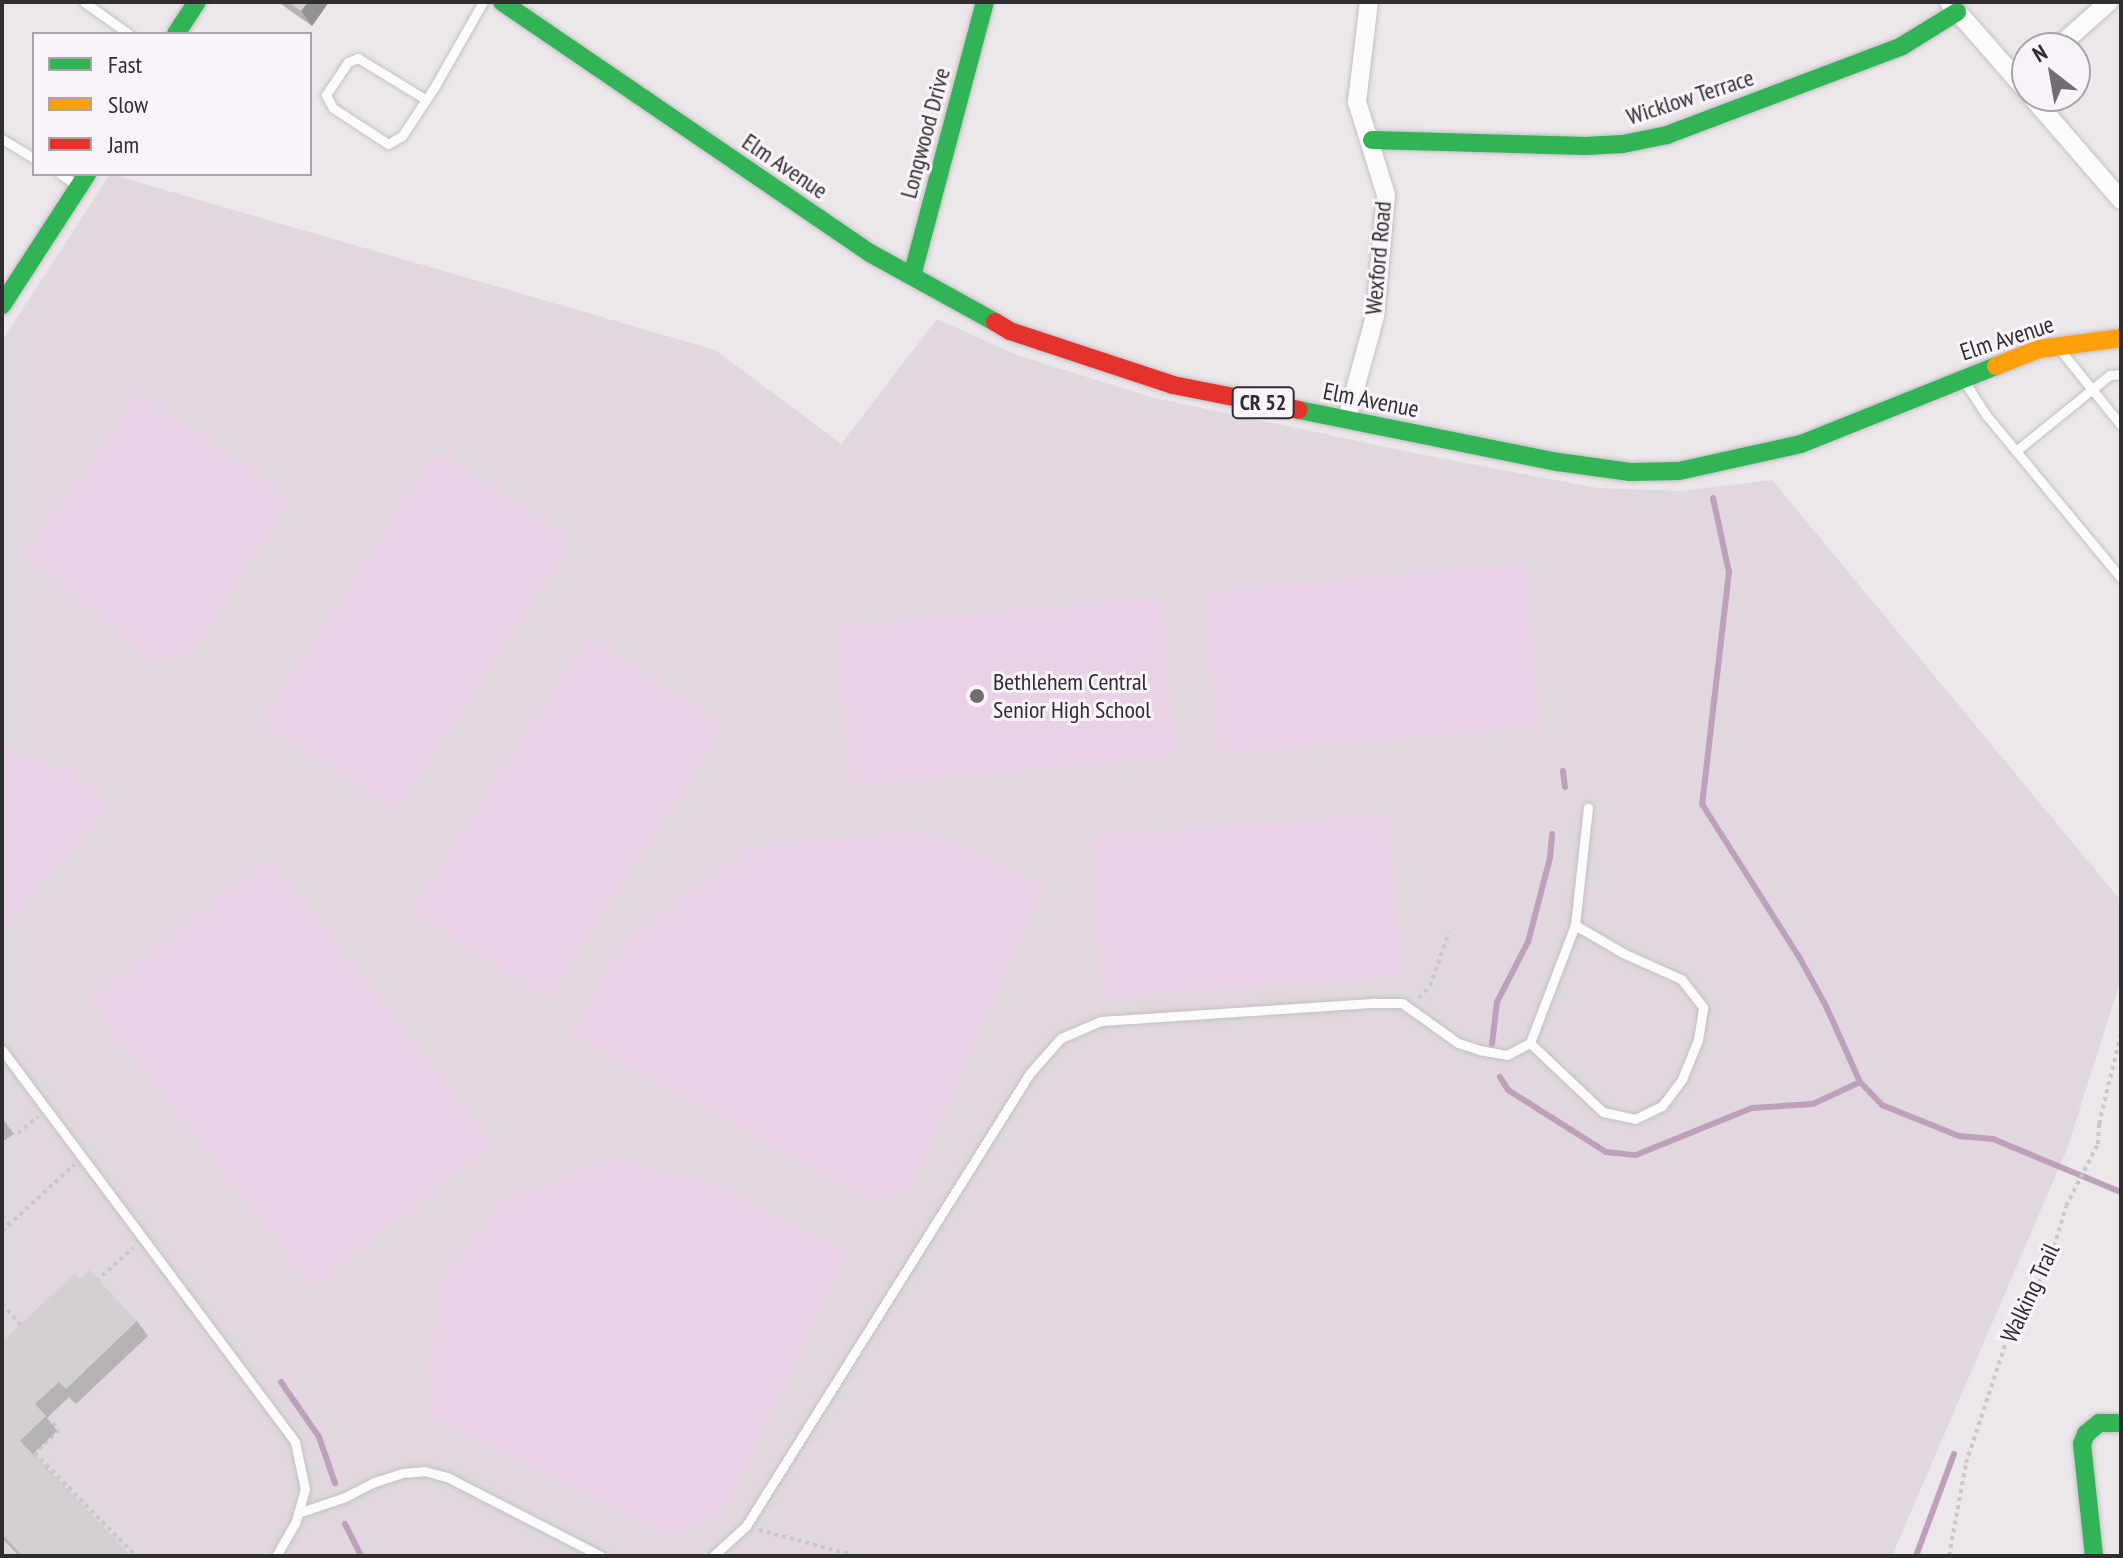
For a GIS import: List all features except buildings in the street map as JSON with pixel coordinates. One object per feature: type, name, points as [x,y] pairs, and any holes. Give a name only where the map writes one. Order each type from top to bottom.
[{"type":"main road","points":[[177,32],[197,2]]},
{"type":"main road","name":"Elm Avenue","points":[[502,2],[870,253],[1010,331],[1159,380],[1558,462],[1630,472],[1679,471],[1728,463],[1801,444],[1962,378],[2057,345],[2121,338]]},
{"type":"main road","name":"Longwood Drive","points":[[912,276],[985,2]]},
{"type":"main road","name":"Wicklow Terrace","points":[[1372,140],[1586,146],[1623,144],[1667,135],[1902,46],[1953,7]]},
{"type":"main road","points":[[2,305],[83,180]]},
{"type":"main road","points":[[2094,1556],[2082,1444],[2086,1434],[2099,1423],[2121,1423]]},
{"type":"street","name":"Wexford Road","points":[[1347,419],[1375,316],[1386,195],[1372,140],[1357,102],[1356,88],[1369,2]]},
{"type":"street","points":[[2075,32],[2109,2]]},
{"type":"street","points":[[1953,7],[2011,67]]},
{"type":"street","points":[[2045,112],[2121,200]]},
{"type":"lane","points":[[84,2],[126,32]]},
{"type":"lane","points":[[425,99],[358,58],[348,62],[326,95],[333,108],[388,144],[402,136],[425,99],[483,2]]},
{"type":"lane","points":[[2,139],[32,157]]},
{"type":"lane","points":[[2057,345],[2121,425]]},
{"type":"lane","points":[[2016,451],[2092,388],[2110,375],[2121,374]]},
{"type":"lane","points":[[1962,378],[2016,451],[2121,578]]},
{"type":"lane","points":[[713,1556],[746,1526],[1030,1073],[1061,1038],[1101,1021],[1402,1003],[1458,1043],[1507,1055],[1530,1043],[1575,925],[1588,808]]},
{"type":"lane","points":[[1530,1043],[1603,1112],[1635,1119],[1662,1106],[1682,1079],[1698,1040],[1703,1007],[1681,979],[1623,953],[1575,925]]},
{"type":"lane","points":[[2,1050],[295,1442],[305,1489],[298,1513],[276,1556]]},
{"type":"lane","points":[[298,1513],[345,1497],[375,1482],[403,1473],[424,1471],[447,1477],[601,1556]]},
{"type":"path","points":[[1410,1008],[1430,986],[1449,932]]},
{"type":"path","name":"Walking Trail","points":[[1949,1556],[1966,1463],[2007,1339],[2050,1262],[2075,1186],[2098,1144],[2099,1124],[2121,1034]]},
{"type":"path","points":[[18,1133],[47,1110]]},
{"type":"path","points":[[2,1231],[83,1157]]},
{"type":"path","points":[[2,1216],[9,1224]]},
{"type":"path","points":[[96,1281],[144,1238]]},
{"type":"path","points":[[2,1304],[30,1335]]},
{"type":"path","points":[[53,1423],[59,1430],[35,1453],[136,1556]]},
{"type":"path","points":[[746,1526],[857,1556]]},
{"type":"shaded area","name":"Bethlehem Central Senior High School","points":[[109,176],[117,176],[715,350],[841,444],[937,319],[1017,355],[1154,398],[1429,456],[1597,488],[1681,491],[1772,480],[2121,901],[2121,979],[2067,1149],[1892,1556],[2,1556],[2,341]]},
{"type":"shaded area","points":[[138,393],[290,499],[192,653],[153,662],[23,556]]},
{"type":"shaded area","points":[[435,451],[573,540],[397,811],[259,722]]},
{"type":"shaded area","points":[[1525,563],[1539,726],[1218,755],[1203,591]]},
{"type":"shaded area","points":[[1161,597],[1175,757],[849,786],[835,625]]},
{"type":"shaded area","points":[[587,637],[725,726],[547,1000],[409,910]]},
{"type":"shaded area","points":[[2,748],[68,770],[109,806],[2,930]]},
{"type":"shaded area","points":[[1389,814],[1400,977],[1102,997],[1091,835]]},
{"type":"shaded area","points":[[923,830],[1044,884],[911,1187],[875,1203],[567,1033],[630,936],[748,847]]},
{"type":"shaded area","points":[[269,858],[493,1145],[311,1287],[87,1000]]},
{"type":"shaded area","points":[[611,1159],[721,1185],[847,1253],[725,1509],[670,1537],[430,1415],[428,1365],[442,1281],[499,1201]]},
{"type":"waterway","points":[[1713,498],[1729,572],[1702,804],[1798,955],[1826,1006],[1860,1082],[1882,1105],[1959,1136],[1993,1139],[2121,1192]]},
{"type":"waterway","points":[[1563,771],[1565,787]]},
{"type":"waterway","points":[[1492,1044],[1497,1002],[1528,942],[1550,858],[1552,834]]},
{"type":"waterway","points":[[1500,1077],[1508,1090],[1606,1152],[1636,1155],[1752,1108],[1813,1104],[1860,1082]]},
{"type":"waterway","points":[[281,1382],[319,1437],[335,1483]]},
{"type":"waterway","points":[[1916,1556],[1954,1454]]},
{"type":"waterway","points":[[345,1524],[361,1556]]},
{"type":"traffic: fast","points":[[177,32],[197,2]]},
{"type":"traffic: fast","points":[[502,2],[870,253],[995,322]]},
{"type":"traffic: fast","points":[[912,276],[985,2]]},
{"type":"traffic: fast","points":[[1372,140],[1586,146],[1623,144],[1667,135],[1902,46],[1957,12]]},
{"type":"traffic: fast","points":[[2,305],[86,176]]},
{"type":"traffic: fast","points":[[1299,410],[1558,462],[1630,472],[1679,471],[1801,444],[1996,366]]},
{"type":"traffic: fast","points":[[2094,1556],[2082,1444],[2086,1434],[2099,1423],[2121,1423]]},
{"type":"traffic: slow","points":[[1996,366],[2039,349],[2121,338]]},
{"type":"traffic: jam","points":[[995,322],[1010,331],[1173,385],[1299,410]]},
{"type":"place","name":"Bethlehem Central Senior High School","points":[[977,696]]}]
